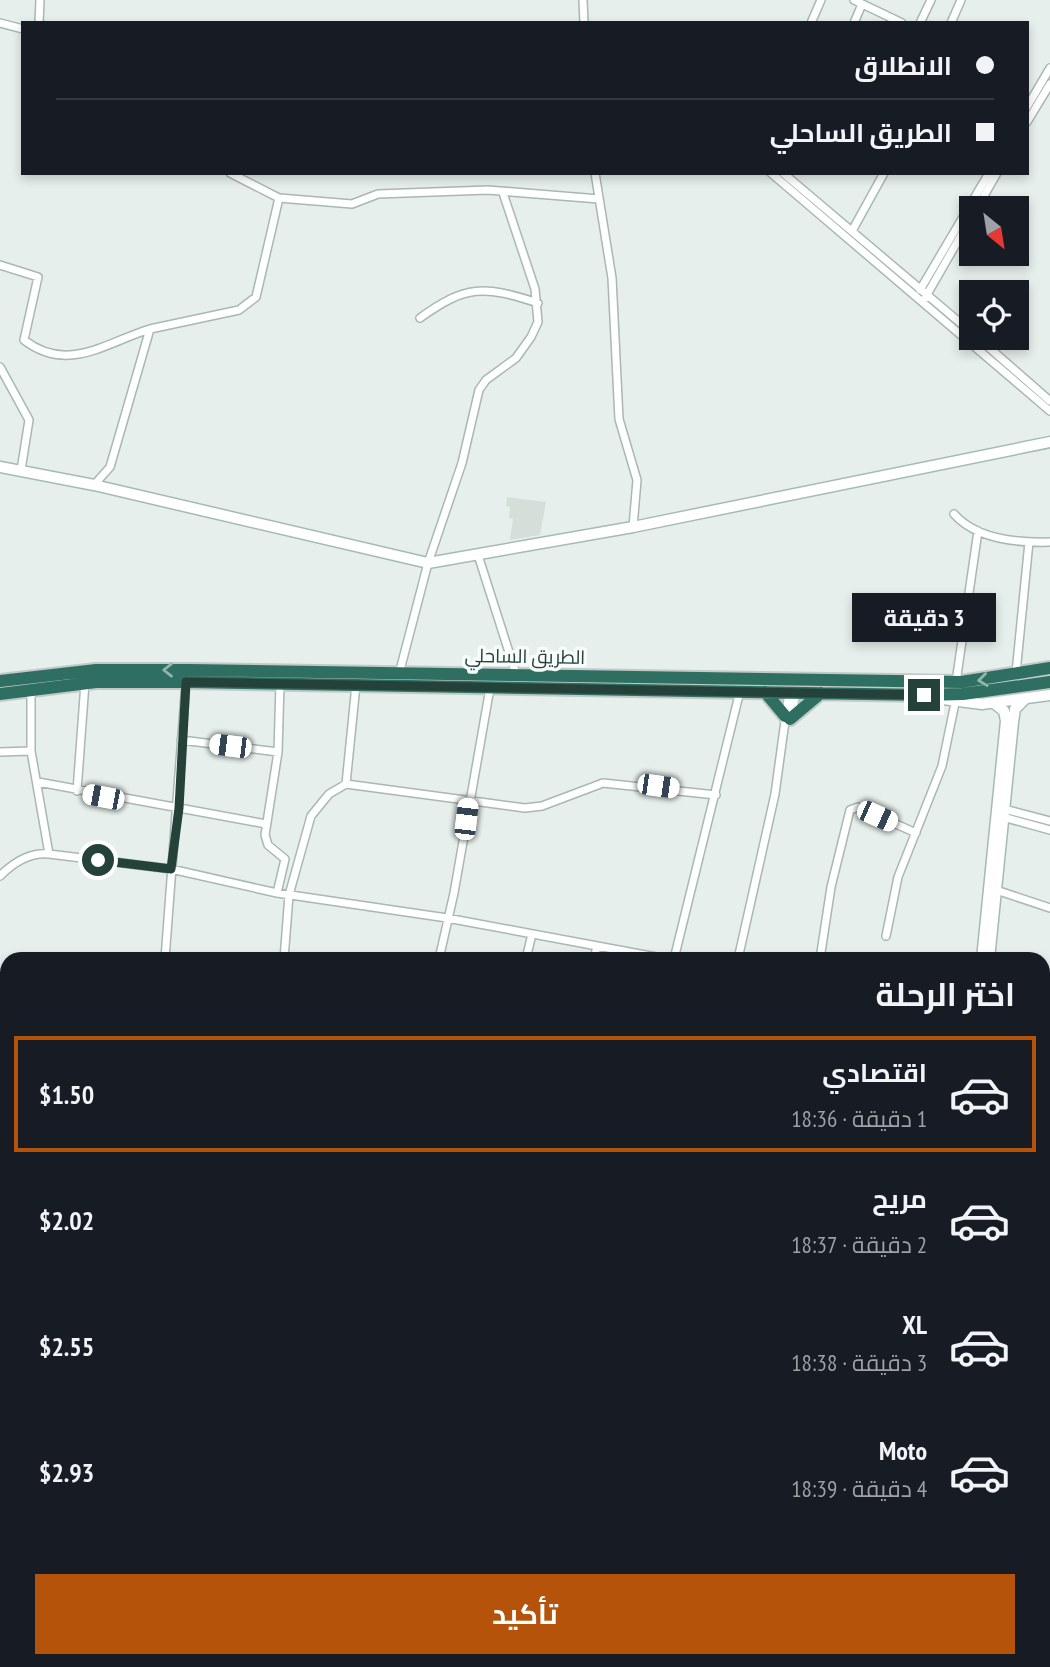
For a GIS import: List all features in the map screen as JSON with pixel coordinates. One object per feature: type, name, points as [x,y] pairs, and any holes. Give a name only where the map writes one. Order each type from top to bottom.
[{"type":"highway","name":"الطريق الساحلي","points":[[0,681],[96,670],[956,682],[1048,668]]},
{"type":"highway","name":"الطريق الساحلي","points":[[0,694],[85,683],[186,682],[924,695],[976,693],[1050,682]]},
{"type":"highway","points":[[765,692],[787,722],[821,693]]},
{"type":"street","points":[[39,21],[40,0]]},
{"type":"street","points":[[583,0],[584,21]]},
{"type":"street","points":[[812,21],[821,0]]},
{"type":"street","points":[[921,21],[931,0]]},
{"type":"street","points":[[952,21],[961,0]]},
{"type":"street","points":[[854,21],[857,1],[898,21]]},
{"type":"street","points":[[0,23],[21,28]]},
{"type":"street","points":[[1029,104],[1050,68]]},
{"type":"street","points":[[1029,119],[1050,84]]},
{"type":"street","points":[[234,175],[279,198],[352,204],[378,194],[454,190],[599,199]]},
{"type":"street","points":[[596,175],[612,278],[620,419],[637,480],[633,527]]},
{"type":"street","points":[[773,175],[959,323]]},
{"type":"street","points":[[785,175],[1015,375],[1050,401]]},
{"type":"street","points":[[852,231],[883,175]]},
{"type":"street","points":[[981,196],[989,175]]},
{"type":"street","points":[[922,295],[987,183],[995,175]]},
{"type":"street","points":[[399,674],[428,563],[462,463],[479,390],[486,380],[516,358],[531,337],[537,322],[538,303],[503,193]]},
{"type":"street","points":[[0,265],[38,277],[24,330],[24,340],[63,355],[104,349],[150,329],[239,310],[251,303],[256,297],[279,198]]},
{"type":"street","points":[[922,295],[959,237]]},
{"type":"street","points":[[420,318],[447,299],[469,290],[517,296],[538,303]]},
{"type":"street","points":[[94,485],[110,467],[150,329]]},
{"type":"street","points":[[990,350],[1050,411]]},
{"type":"street","points":[[0,367],[29,420],[21,470]]},
{"type":"street","points":[[0,467],[94,485],[428,563],[633,527],[1050,442]]},
{"type":"street","points":[[954,514],[961,523],[978,531],[1029,542],[1050,542]]},
{"type":"street","points":[[956,682],[978,531]]},
{"type":"street","points":[[1016,674],[1029,542]]},
{"type":"street","points":[[478,555],[516,674]]},
{"type":"street","points":[[165,952],[171,869],[179,808],[186,682]]},
{"type":"street","points":[[77,791],[85,683]]},
{"type":"street","points":[[277,893],[285,859],[265,841],[265,824],[278,752],[280,684]]},
{"type":"street","points":[[346,784],[356,685]]},
{"type":"street","points":[[440,952],[454,893],[490,688]]},
{"type":"street","points":[[31,689],[31,751],[49,854]]},
{"type":"street","points":[[676,952],[740,691]]},
{"type":"street","points":[[740,952],[775,794],[792,693]]},
{"type":"street","points":[[924,695],[955,703],[994,704],[1050,695]]},
{"type":"street","points":[[983,952],[1014,716],[1017,706],[1024,700]]},
{"type":"street","points":[[886,936],[898,877],[942,766],[955,703]]},
{"type":"street","points":[[990,952],[1006,721],[1003,711],[994,704]]},
{"type":"street","points":[[181,740],[278,752]]},
{"type":"street","points":[[0,752],[31,751]]},
{"type":"street","points":[[38,782],[265,824]]},
{"type":"street","points":[[285,952],[289,895],[311,816],[329,794],[346,784],[525,808],[542,806],[603,783],[716,795]]},
{"type":"street","points":[[821,952],[831,887],[850,810],[858,807],[916,833]]},
{"type":"street","points":[[1000,812],[1050,821]]},
{"type":"street","points":[[1000,812],[1050,830]]},
{"type":"street","points":[[0,876],[10,866],[31,855],[49,854],[171,869],[277,893],[447,918],[629,952]]},
{"type":"street","points":[[996,890],[1050,908]]},
{"type":"street","points":[[527,952],[531,934]]},
{"type":"street","points":[[596,952],[597,946]]},
{"type":"shaded area","points":[[507,497],[546,502],[540,535],[510,540],[513,519],[509,518]]},
{"type":"route","points":[[98,860],[171,869],[179,808],[186,682],[924,695]]}]
